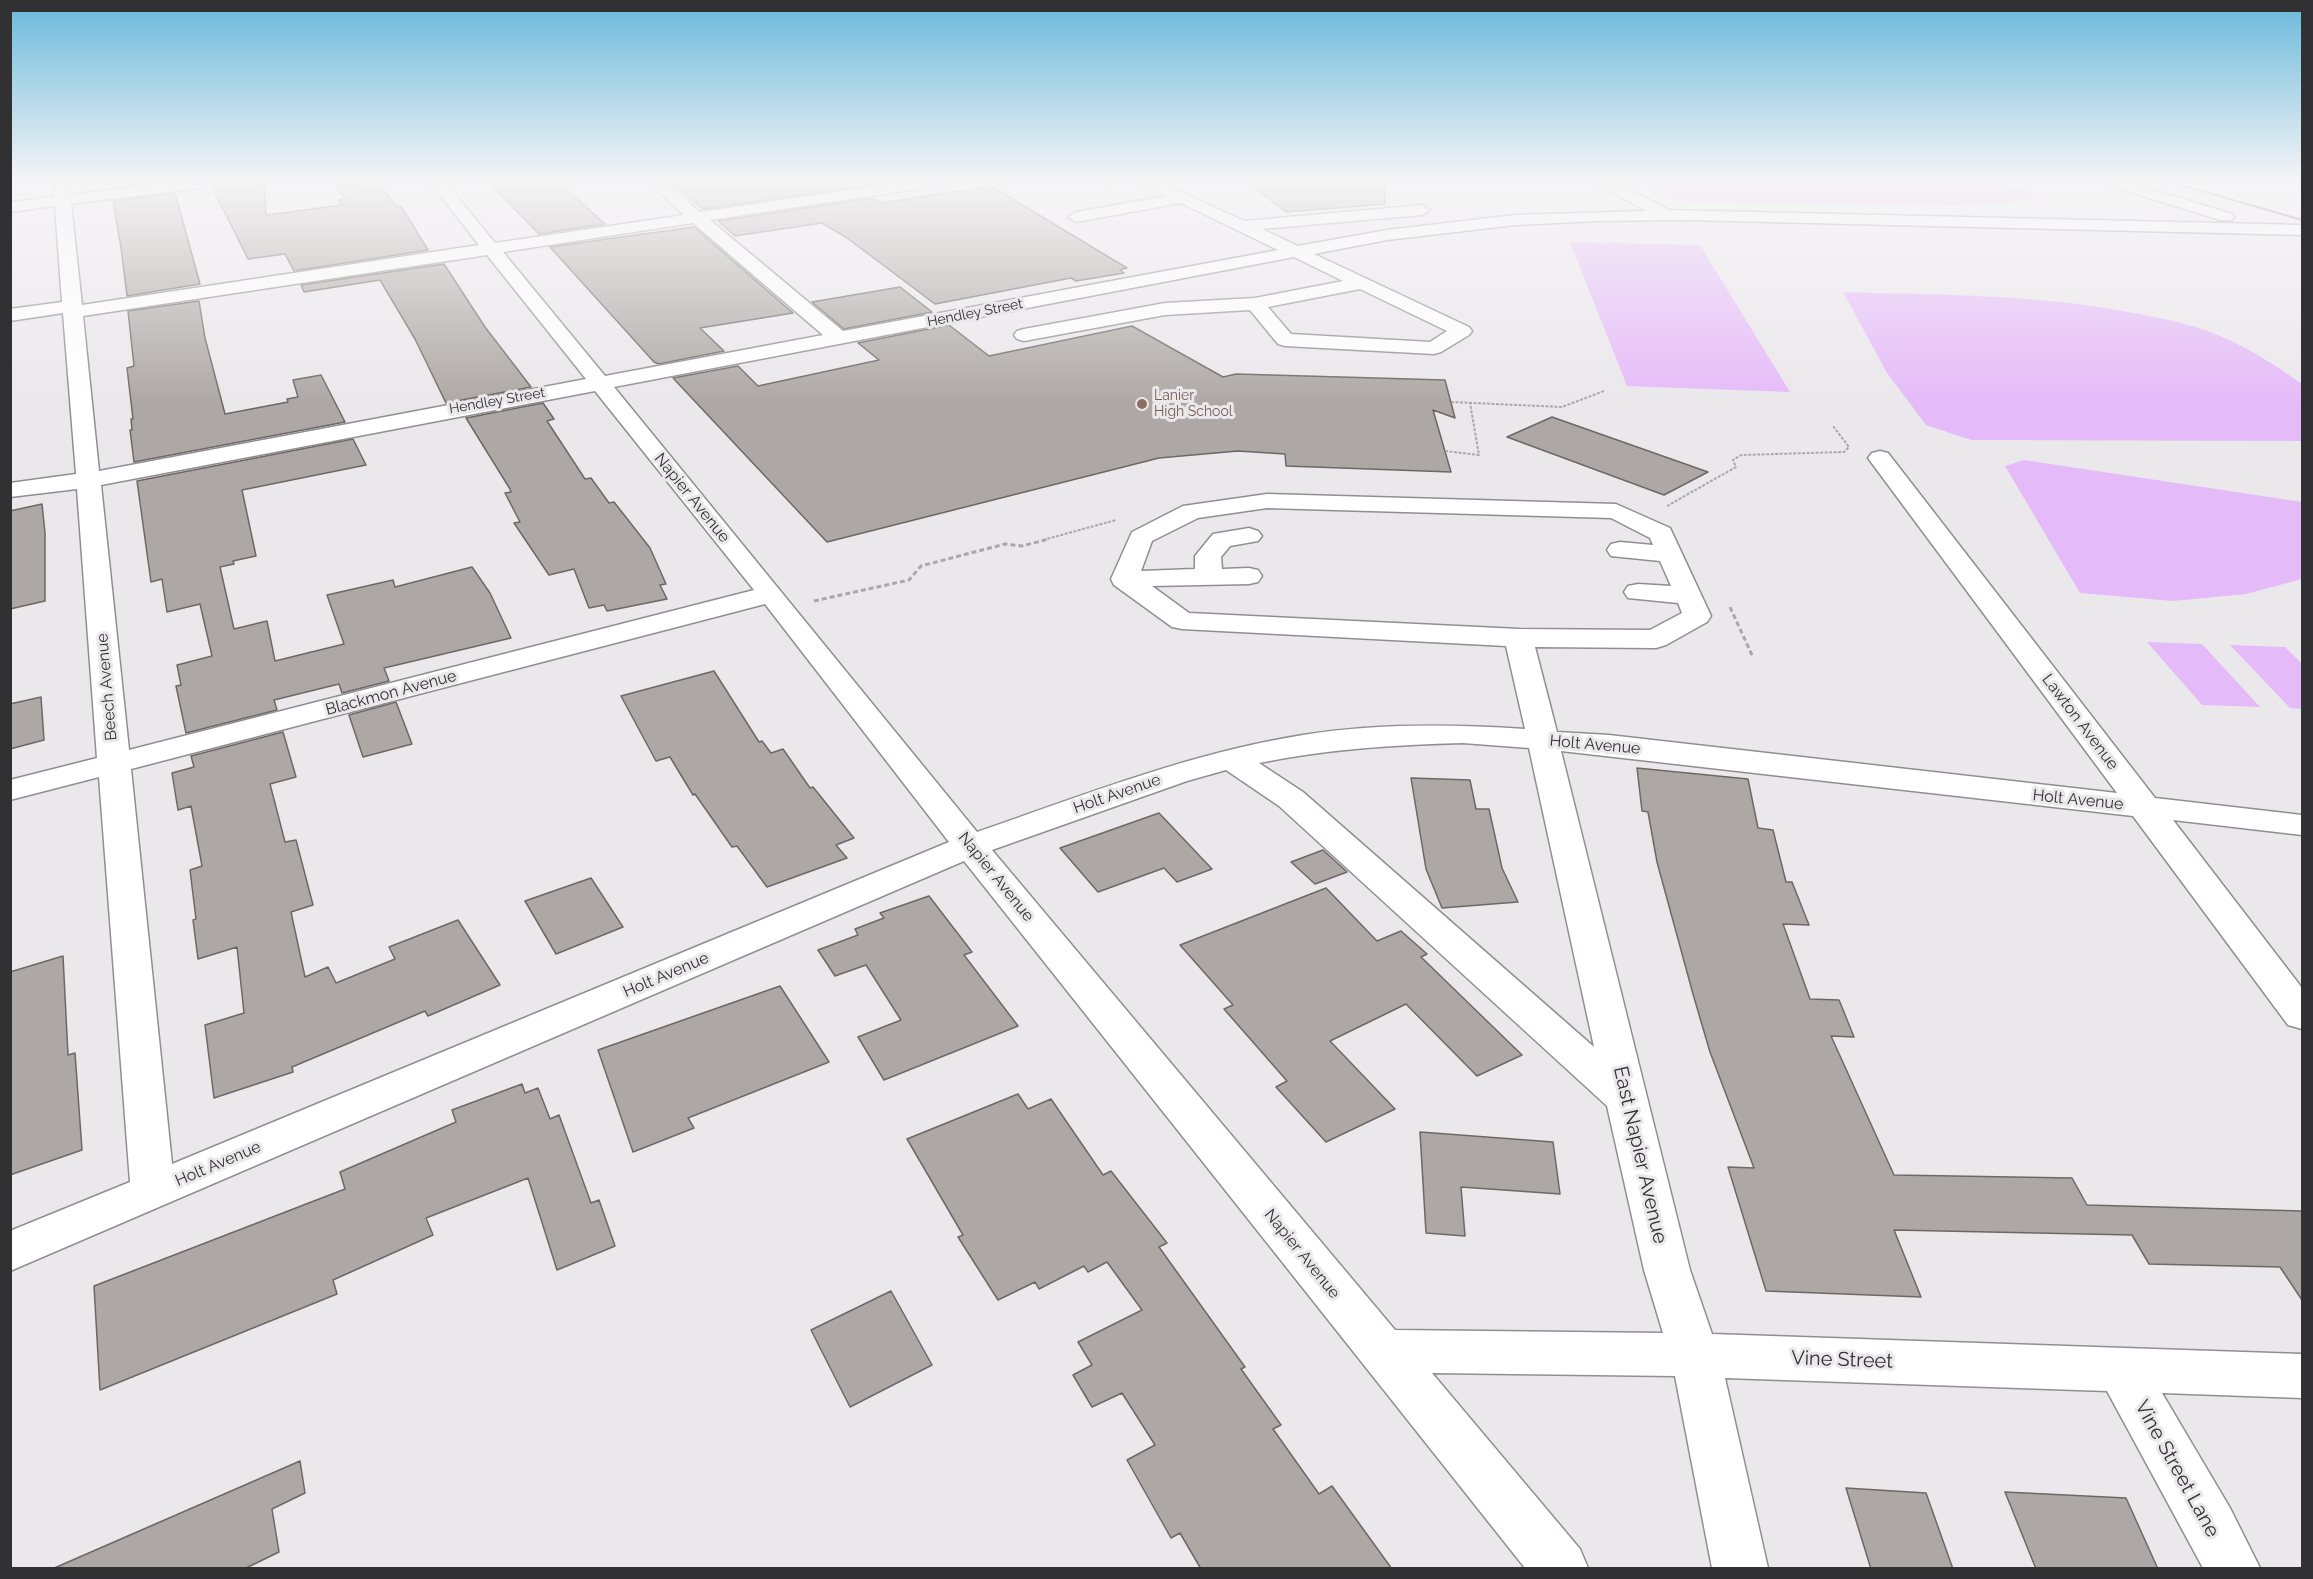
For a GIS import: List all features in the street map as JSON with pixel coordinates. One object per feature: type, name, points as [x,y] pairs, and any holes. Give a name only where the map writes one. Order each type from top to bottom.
[{"type":"street","name":"Beech Avenue","points":[[68,256],[153,1192]]},
{"type":"street","points":[[10,315],[73,309],[438,256]]},
{"type":"street","name":"Napier Avenue","points":[[497,256],[970,846],[1560,1569]]},
{"type":"street","points":[[742,256],[840,339]]},
{"type":"street","name":"Hendley Street","points":[[10,490],[87,480],[1276,256]]},
{"type":"street","points":[[1255,304],[1285,340],[1434,348],[1462,331],[1303,256]]},
{"type":"street","points":[[1024,335],[1165,309],[1255,304],[1364,283]]},
{"type":"street","name":"Lawton Avenue","points":[[1881,458],[2302,1015]]},
{"type":"street","points":[[1267,501],[1616,511],[1661,533],[1696,616],[1656,639],[1520,638],[1182,621],[1125,579],[1141,537],[1192,511],[1267,501]]},
{"type":"street","points":[[1209,576],[1208,555],[1222,539],[1250,536]]},
{"type":"street","points":[[1620,550],[1670,554]]},
{"type":"street","points":[[1125,579],[1249,576]]},
{"type":"street","points":[[1638,592],[1688,596]]},
{"type":"street","name":"Blackmon Avenue","points":[[10,790],[776,602]]},
{"type":"street","name":"East Napier Avenue","points":[[1520,638],[1667,1270],[1695,1355],[1740,1569]]},
{"type":"street","name":"Holt Avenue","points":[[10,1252],[970,846],[1175,774],[1304,744],[1381,736],[1463,734],[1609,745],[2302,825]]},
{"type":"street","points":[[1232,759],[1291,799],[1627,1099]]},
{"type":"street","name":"Vine Street","points":[[1380,1351],[1695,1355],[2302,1376]]},
{"type":"street","name":"Vine Street Lane","points":[[2121,1370],[2211,1527],[2232,1569]]},
{"type":"path","points":[[1451,402],[1562,407],[1604,391]]},
{"type":"path","points":[[1445,451],[1479,455],[1470,403]]},
{"type":"path","points":[[1664,508],[1736,467],[1733,459],[1741,454],[1844,452],[1850,447],[1833,426]]},
{"type":"path","points":[[776,602],[909,580],[921,566],[994,546],[1005,544],[1022,546],[1123,519]]},
{"type":"path","points":[[1729,605],[1752,655]]},
{"type":"shaded area","points":[[1575,256],[1707,256],[1790,392],[1627,386]]},
{"type":"shaded area","points":[[1843,292],[1986,296],[2057,302],[2128,312],[2198,328],[2245,348],[2302,384],[2302,441],[1971,440],[1926,425],[1887,373]]},
{"type":"shaded area","points":[[2024,460],[2302,502],[2302,579],[2246,594],[2173,601],[2080,593],[2005,466]]},
{"type":"shaded area","points":[[2147,642],[2202,644],[2260,707],[2202,705]]},
{"type":"shaded area","points":[[2230,645],[2285,647],[2302,664],[2302,709],[2290,708]]},
{"type":"building","points":[[122,256],[192,256],[200,284],[127,296]]},
{"type":"building","points":[[246,256],[273,256],[248,259]]},
{"type":"building","points":[[286,256],[392,256],[294,271]]},
{"type":"building","points":[[558,256],[727,256],[793,313],[700,328],[724,351],[659,364],[654,362]]},
{"type":"building","points":[[871,256],[1107,256],[1127,268],[1120,270],[1124,273],[1076,281],[1071,278],[935,304]]},
{"type":"building","points":[[444,264],[485,327],[531,387],[446,403],[415,339],[380,280],[304,292],[301,285]]},
{"type":"building","points":[[900,287],[932,312],[844,329],[812,302]]},
{"type":"building","points":[[199,301],[205,338],[225,414],[288,402],[287,399],[298,397],[293,380],[321,375],[345,422],[134,462],[130,430],[132,430],[131,419],[133,419],[127,368],[134,366],[128,311]]},
{"type":"building","points":[[949,325],[989,356],[1132,326],[1223,377],[1236,374],[1445,380],[1455,418],[1433,410],[1451,472],[1286,466],[1285,454],[1238,451],[1159,458],[827,542],[673,378],[738,366],[758,386],[879,360],[858,343]]},
{"type":"building","points":[[543,403],[554,419],[547,421],[585,479],[591,478],[609,503],[614,502],[650,548],[666,584],[660,585],[667,599],[607,611],[604,605],[589,608],[574,569],[549,575],[514,523],[520,522],[505,493],[511,492],[510,489],[466,418]]},
{"type":"building","points":[[1552,417],[1708,472],[1664,495],[1507,437]]},
{"type":"building","points":[[353,439],[366,465],[242,490],[256,556],[233,561],[234,564],[220,567],[234,629],[267,621],[275,661],[344,644],[327,595],[393,580],[395,587],[472,567],[490,593],[511,638],[384,668],[389,681],[342,693],[339,684],[274,700],[277,710],[186,733],[176,686],[181,685],[177,665],[212,656],[200,604],[167,612],[162,579],[151,582],[137,481]]},
{"type":"building","points":[[42,504],[45,533],[45,601],[10,609],[10,511]]},
{"type":"building","points":[[714,671],[759,742],[762,741],[771,753],[783,749],[810,788],[813,787],[854,838],[836,845],[847,858],[767,887],[737,846],[732,847],[695,794],[693,795],[670,757],[656,761],[621,696]]},
{"type":"building","points":[[41,697],[44,740],[10,749],[10,704]]},
{"type":"building","points":[[396,702],[412,744],[363,757],[349,715]]},
{"type":"building","points":[[283,732],[296,777],[270,784],[285,842],[296,840],[313,905],[291,912],[305,977],[328,967],[336,983],[395,959],[389,947],[458,920],[500,985],[428,1016],[425,1011],[292,1067],[293,1072],[214,1098],[205,1025],[244,1013],[237,947],[198,959],[190,870],[202,866],[191,806],[178,810],[172,773],[194,767],[191,756]]},
{"type":"building","points":[[1637,768],[1748,779],[1758,828],[1773,830],[1786,882],[1792,882],[1809,925],[1783,924],[1810,999],[1839,1000],[1854,1037],[1831,1036],[1894,1175],[2072,1178],[2087,1205],[2302,1211],[2302,1300],[2280,1267],[2149,1264],[2132,1235],[1894,1230],[1921,1297],[1766,1291],[1728,1167],[1754,1168],[1710,1052],[1693,994],[1657,862],[1648,812],[1642,811]]},
{"type":"building","points":[[1411,778],[1470,780],[1476,809],[1489,809],[1502,868],[1518,902],[1442,908],[1426,869]]},
{"type":"building","points":[[1159,813],[1212,869],[1177,882],[1164,868],[1098,892],[1060,848]]},
{"type":"building","points":[[1323,850],[1347,872],[1315,884],[1291,862]]},
{"type":"building","points":[[591,878],[623,927],[556,954],[525,901]]},
{"type":"building","points":[[1326,888],[1377,941],[1401,931],[1427,954],[1421,957],[1522,1055],[1477,1076],[1406,1004],[1330,1041],[1395,1109],[1326,1142],[1276,1087],[1287,1081],[1224,1009],[1233,1005],[1180,945]]},
{"type":"building","points":[[929,896],[972,952],[964,955],[1018,1026],[884,1080],[858,1037],[901,1020],[866,965],[835,976],[818,950],[858,935],[855,929],[884,918],[880,913]]},
{"type":"building","points":[[63,956],[68,1055],[75,1053],[82,1150],[10,1175],[10,972]]},
{"type":"building","points":[[780,986],[829,1062],[688,1118],[694,1128],[633,1152],[598,1050]]},
{"type":"building","points":[[522,1084],[525,1093],[538,1088],[550,1119],[559,1115],[591,1203],[599,1200],[615,1246],[557,1270],[528,1178],[426,1218],[433,1235],[333,1280],[337,1294],[100,1390],[94,1286],[345,1189],[340,1172],[456,1122],[452,1110]]},
{"type":"building","points":[[1018,1094],[1028,1109],[1051,1099],[1103,1175],[1111,1171],[1167,1243],[1159,1247],[1245,1367],[1241,1369],[1281,1425],[1273,1429],[1319,1494],[1332,1486],[1392,1569],[1201,1569],[1180,1533],[1171,1538],[1127,1460],[1155,1445],[1122,1393],[1092,1407],[1073,1375],[1092,1365],[1078,1342],[1142,1310],[1107,1262],[1088,1272],[1084,1266],[1039,1289],[1035,1282],[998,1300],[958,1237],[963,1235],[907,1139]]},
{"type":"building","points":[[1420,1132],[1553,1142],[1560,1194],[1461,1187],[1465,1236],[1426,1233]]},
{"type":"building","points":[[891,1291],[932,1365],[850,1407],[811,1330]]},
{"type":"building","points":[[300,1461],[305,1493],[272,1509],[279,1552],[244,1569],[52,1569]]},
{"type":"building","points":[[1846,1488],[1926,1493],[1953,1569],[1871,1569]]},
{"type":"building","points":[[2005,1492],[2126,1498],[2158,1569],[2036,1569]]},
{"type":"place","name":"Lanier High School","points":[[1142,404]]}]
